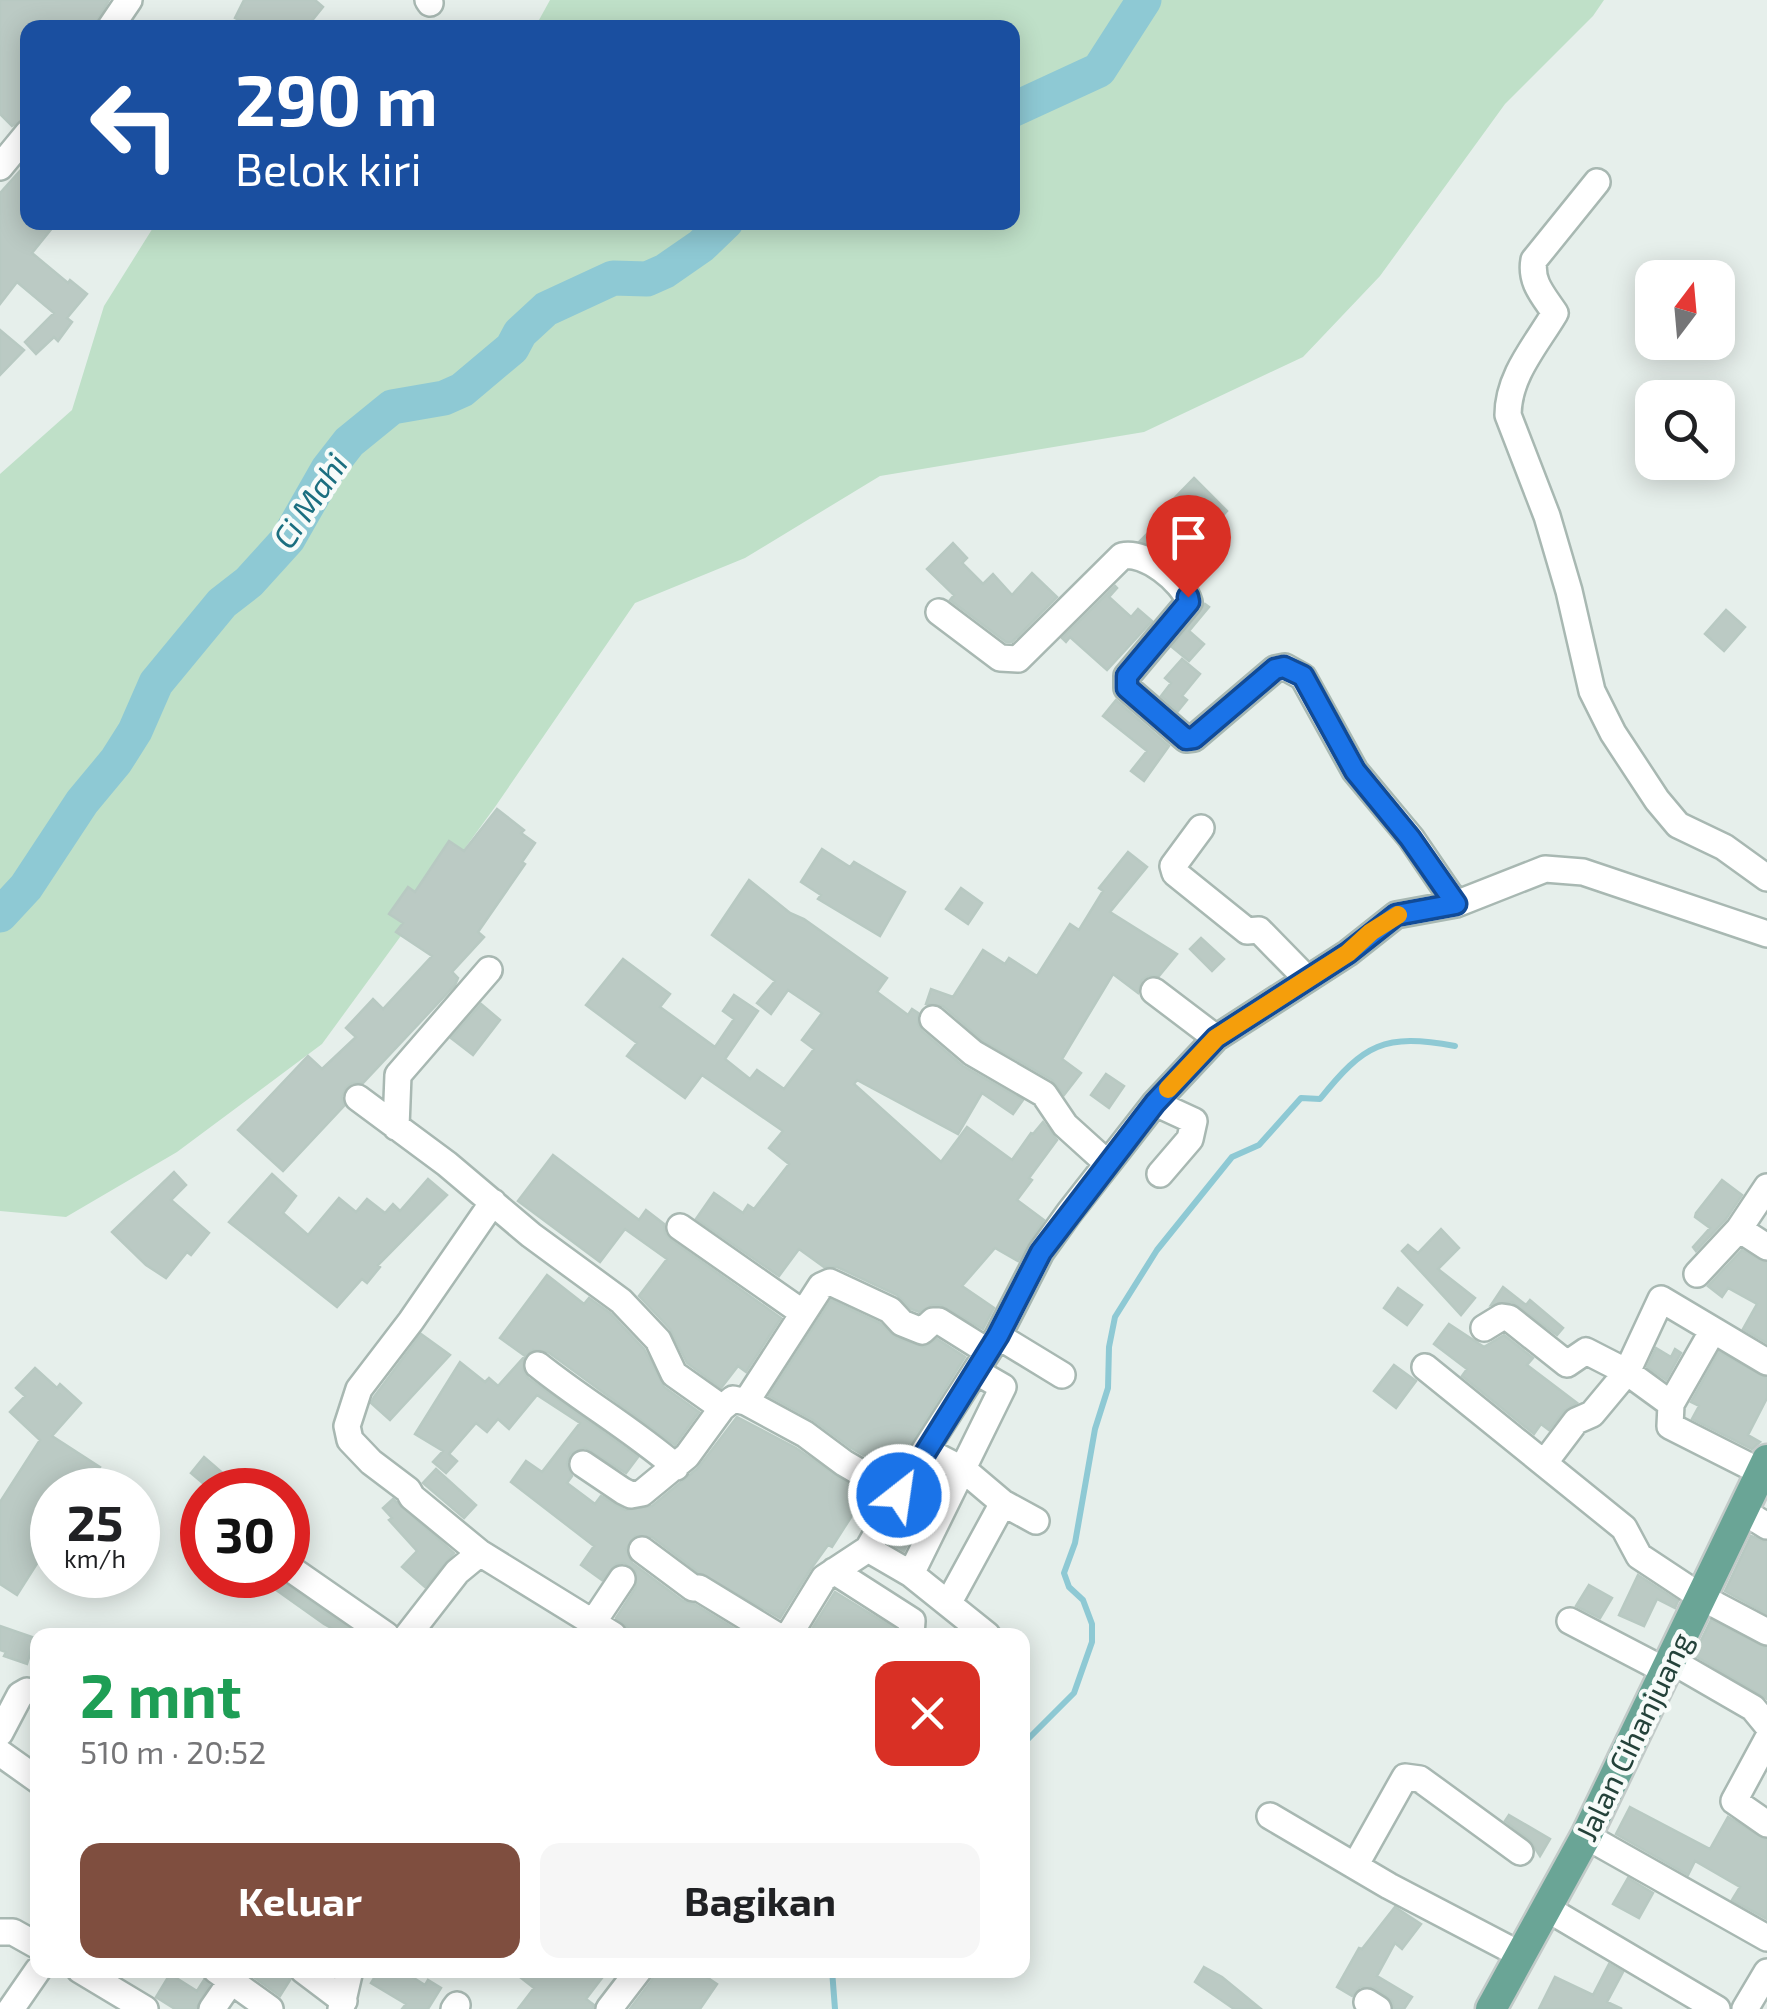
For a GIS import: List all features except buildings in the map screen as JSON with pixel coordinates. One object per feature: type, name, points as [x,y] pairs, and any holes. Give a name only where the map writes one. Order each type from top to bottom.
[{"type":"main road","name":"Jalan Cihanjuang","points":[[1491,2009],[1586,1836],[1701,1597],[1754,1518],[1764,1466]]},
{"type":"street","points":[[1597,182],[1534,260],[1536,286],[1555,313],[1524,363],[1508,398],[1508,415],[1547,516],[1592,691],[1613,732],[1678,825],[1724,847],[1767,878]]},
{"type":"street","points":[[940,612],[1000,658],[1018,659],[1122,556],[1137,554],[1184,589],[1189,602],[1127,676],[1127,688],[1186,739],[1194,738],[1275,669],[1294,670],[1303,676],[1355,771],[1410,838],[1456,904]]},
{"type":"street","points":[[1201,828],[1174,866],[1175,873],[1247,931],[1258,930],[1307,979]]},
{"type":"street","points":[[794,1628],[824,1578],[868,1549],[987,1353],[1041,1252],[1155,1103],[1216,1038],[1348,953],[1396,915],[1456,904],[1554,868],[1639,888],[1767,934]]},
{"type":"street","points":[[396,1126],[398,1075],[490,970]]},
{"type":"street","points":[[1154,992],[1216,1038]]},
{"type":"street","points":[[932,1019],[973,1053],[1044,1094],[1064,1125],[1107,1163]]},
{"type":"street","points":[[358,1098],[531,1236],[620,1301],[658,1340],[674,1374],[734,1405],[805,1434],[844,1463],[899,1495]]},
{"type":"street","points":[[1155,1103],[1194,1121],[1190,1139],[1160,1174]]},
{"type":"street","points":[[1697,1274],[1738,1229],[1767,1188]]},
{"type":"street","points":[[492,1202],[360,1389],[346,1426],[350,1440],[370,1462],[480,1553],[603,1628],[622,1579]]},
{"type":"street","points":[[680,1228],[803,1313]]},
{"type":"street","points":[[1738,1229],[1767,1247]]},
{"type":"street","points":[[583,1464],[631,1495],[642,1492],[676,1468],[734,1405],[821,1286],[830,1282],[890,1310],[910,1327],[922,1331],[940,1321],[987,1353],[1062,1375]]},
{"type":"street","points":[[1545,1462],[1576,1421],[1592,1414],[1627,1372],[1661,1299],[1767,1362]]},
{"type":"street","points":[[1484,1328],[1510,1318],[1567,1364],[1586,1351],[1627,1372],[1671,1404]]},
{"type":"street","points":[[1712,1332],[1671,1404],[1670,1426],[1764,1466]]},
{"type":"street","points":[[911,1574],[1003,1388],[987,1353]]},
{"type":"street","points":[[538,1365],[676,1468]]},
{"type":"street","points":[[1425,1367],[1624,1528],[1639,1556],[1701,1597],[1767,1632]]},
{"type":"street","points":[[925,1450],[964,1470],[1003,1504],[1036,1522]]},
{"type":"street","points":[[949,1602],[1003,1504]]},
{"type":"street","points":[[868,1549],[911,1574],[979,1628]]},
{"type":"street","points":[[642,1550],[693,1588],[765,1628]]},
{"type":"street","points":[[413,1628],[456,1572],[480,1553]]},
{"type":"street","points":[[834,1571],[912,1621],[912,1628]]},
{"type":"street","points":[[310,1582],[376,1628]]},
{"type":"street","points":[[1570,1620],[1667,1665],[1766,1724],[1734,1801],[1767,1824]]},
{"type":"street","points":[[0,1680],[30,1690]]},
{"type":"street","points":[[0,1732],[20,1695],[30,1692]]},
{"type":"street","points":[[0,1753],[30,1774]]},
{"type":"street","points":[[1355,1866],[1405,1777],[1410,1775],[1520,1852]]},
{"type":"street","points":[[1270,1816],[1519,1954]]},
{"type":"street","points":[[1586,1836],[1765,1932]]},
{"type":"street","points":[[1546,1908],[1705,2006]]},
{"type":"street","points":[[0,1932],[13,1932],[30,1942]]},
{"type":"street","points":[[1745,2009],[1767,1972]]},
{"type":"street","points":[[11,2009],[32,1978]]},
{"type":"street","points":[[98,1978],[145,2009]]},
{"type":"street","points":[[212,2009],[223,1978]]},
{"type":"street","points":[[228,1978],[270,2009]]},
{"type":"street","points":[[312,1978],[342,2005],[348,1978]]},
{"type":"street","points":[[609,2009],[631,1978]]},
{"type":"green space","points":[[550,0],[1604,0],[1593,16],[1505,104],[1380,276],[1303,357],[1144,432],[880,476],[745,558],[635,603],[495,807],[322,1044],[177,1152],[66,1217],[0,1211],[0,474],[72,410],[104,306],[152,230],[1020,230],[1020,20],[539,20]]},
{"type":"waterway","name":"Ci Mahi","points":[[1020,106],[1099,70],[1144,0]]},
{"type":"waterway","name":"Ci Mahi","points":[[0,915],[26,887],[82,802],[116,761],[135,731],[156,683],[222,603],[249,582],[288,539],[328,469],[349,442],[392,407],[444,398],[462,390],[512,348],[520,333],[546,309],[613,278],[647,279],[665,271],[718,230]]},
{"type":"waterway","points":[[1030,1737],[1074,1693],[1092,1642],[1092,1624],[1083,1600],[1069,1587],[1064,1573],[1075,1543],[1095,1429],[1108,1388],[1109,1347],[1115,1317],[1157,1250],[1232,1157],[1259,1145],[1301,1098],[1320,1099],[1350,1066],[1377,1047],[1410,1041],[1455,1046]]},
{"type":"waterway","points":[[833,1978],[835,2009]]},
{"type":"slow traffic","points":[[1168,1089],[1216,1038],[1348,953],[1398,915]]},
{"type":"route","points":[[899,1495],[998,1336],[1041,1252],[1115,1152],[1197,1056],[1216,1038],[1348,953],[1396,915],[1456,904],[1410,838],[1355,771],[1303,676],[1294,670],[1275,669],[1194,738],[1186,739],[1127,688],[1127,676],[1189,602],[1188,597]]}]
